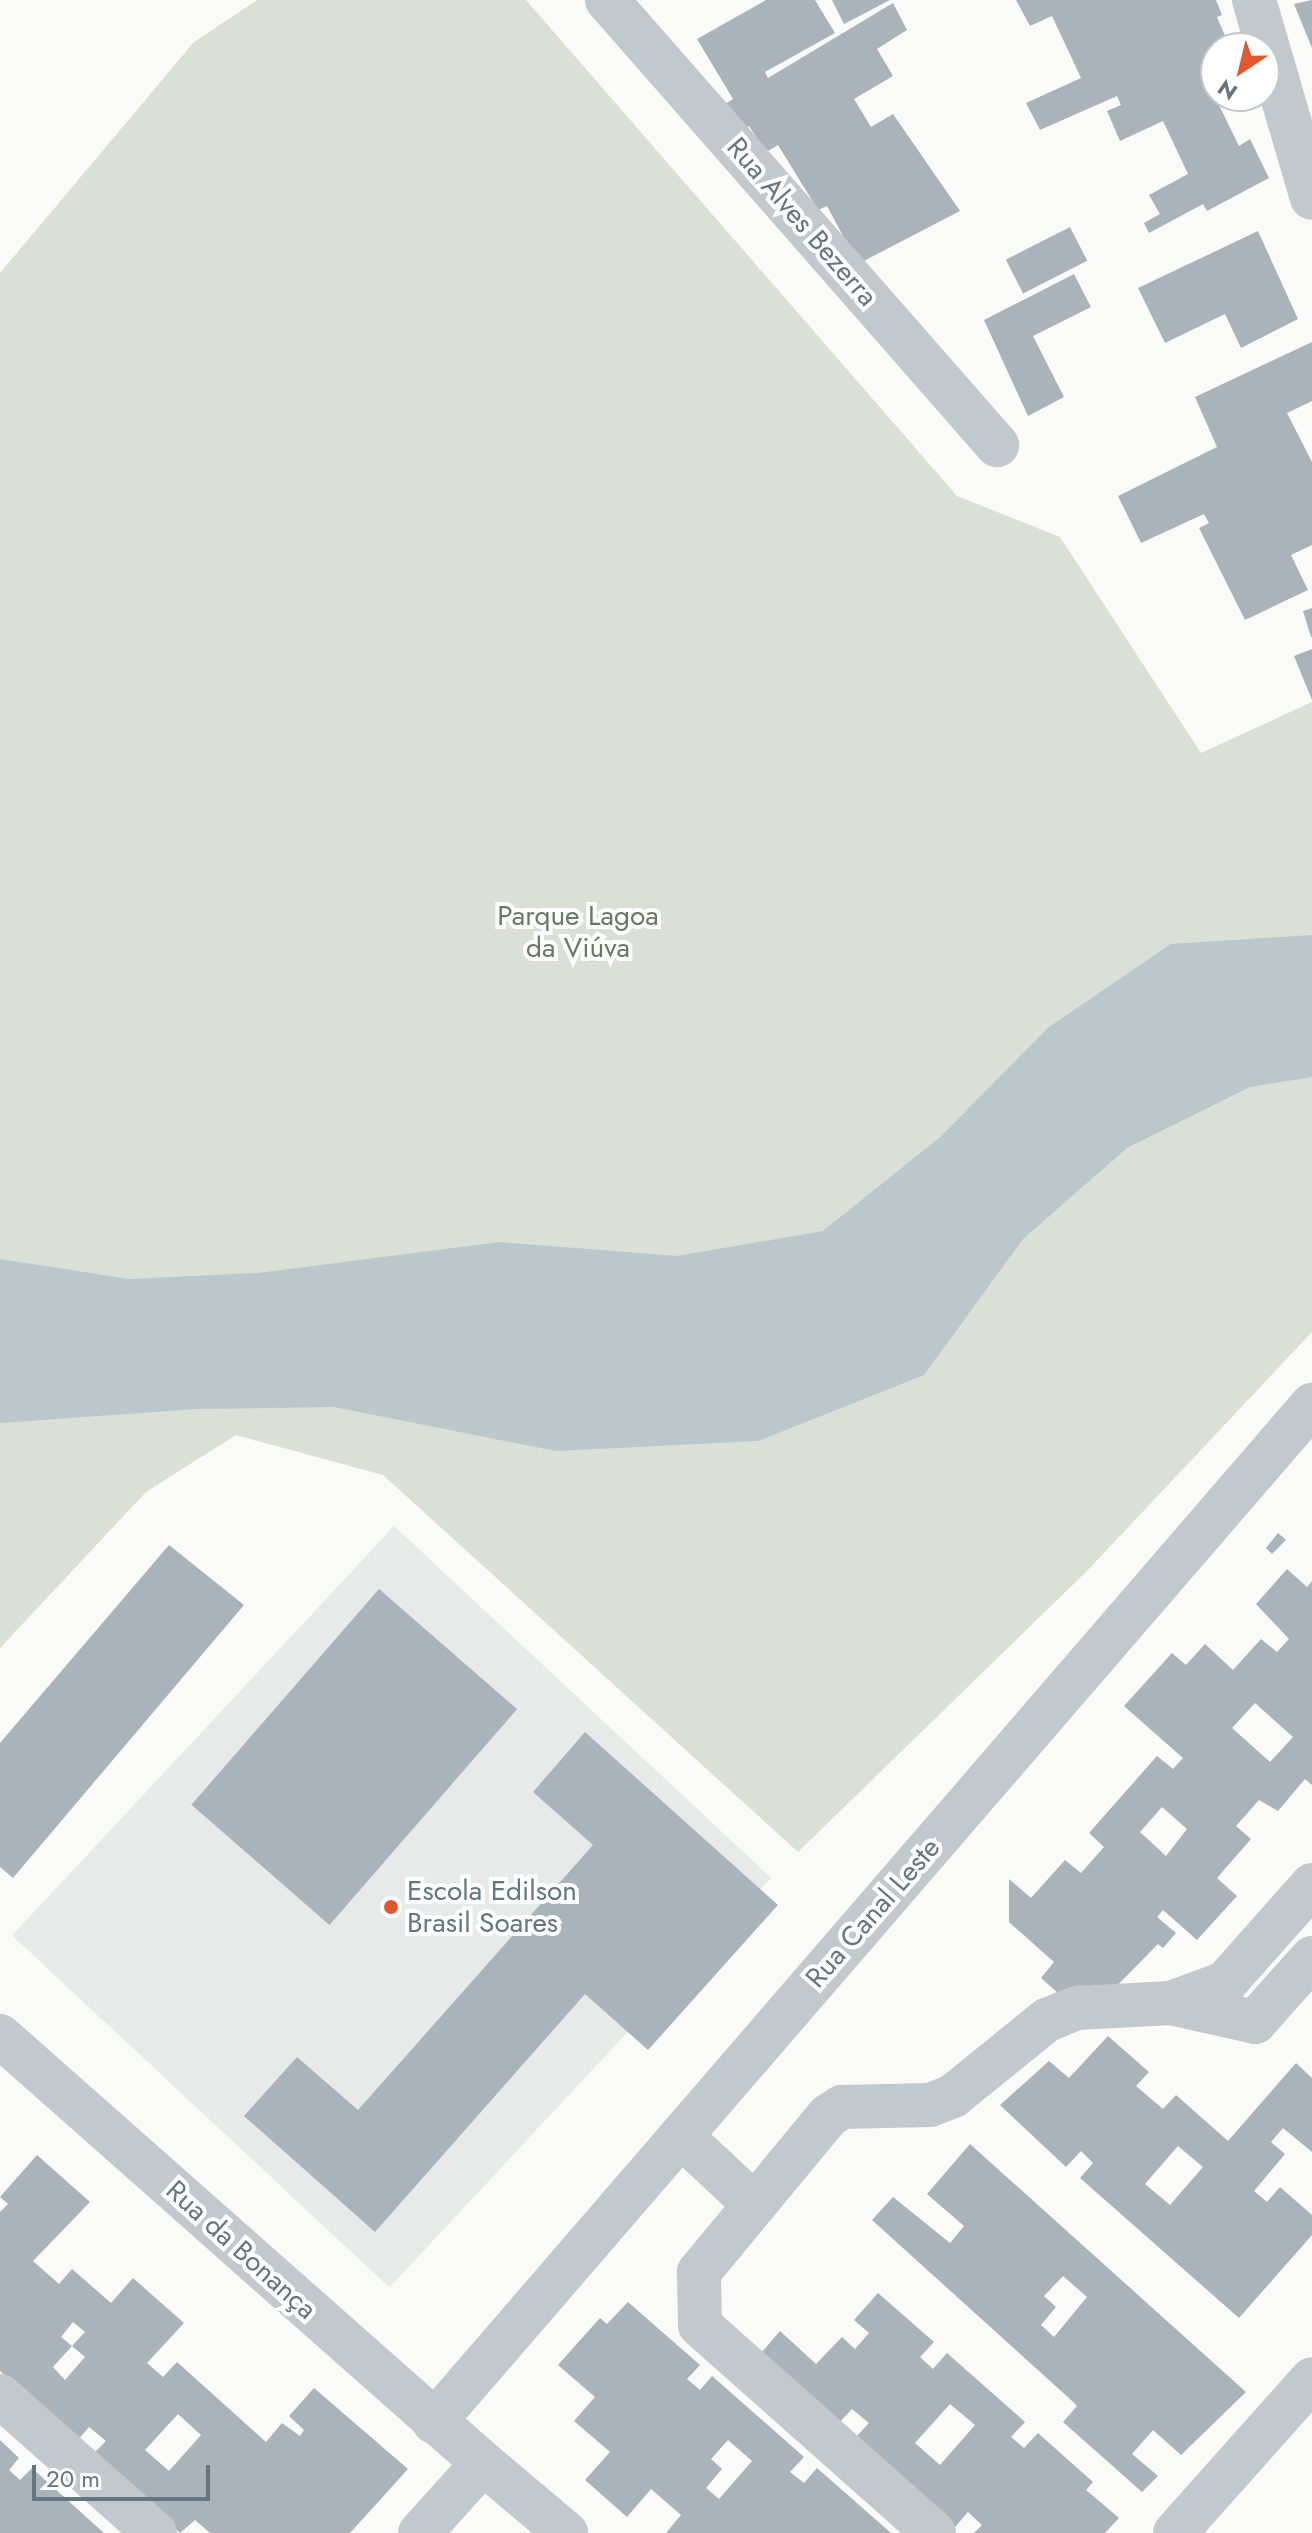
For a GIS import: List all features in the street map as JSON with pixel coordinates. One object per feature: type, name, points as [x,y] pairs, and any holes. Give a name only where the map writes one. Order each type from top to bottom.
[{"type":"street","name":"Rua Alves Bezerra","points":[[607,0],[997,445]]},
{"type":"street","points":[[1254,0],[1312,198]]},
{"type":"street","name":"Rua Canal Leste","points":[[434,2422],[1312,1405]]},
{"type":"street","points":[[1171,2003],[1225,1983],[1312,1885]]},
{"type":"street","points":[[934,2533],[700,2325],[699,2272],[828,2116],[842,2107],[930,2105],[953,2096],[1047,2020],[1077,2008],[1171,2003],[1255,2022],[1312,1958]]},
{"type":"street","name":"Rua da Bonança","points":[[0,2036],[434,2422],[566,2533]]},
{"type":"street","points":[[681,2136],[755,2205]]},
{"type":"street","points":[[1175,2533],[1312,2379]]},
{"type":"street","points":[[0,2396],[155,2533]]},
{"type":"street","points":[[420,2533],[483,2463]]},
{"type":"shaded area","points":[[1312,935],[1312,1077],[1250,1087],[1127,1148],[1023,1239],[924,1375],[758,1441],[556,1451],[334,1407],[197,1409],[0,1423],[0,1259],[129,1279],[258,1273],[500,1242],[677,1256],[823,1231],[939,1138],[1049,1027],[1171,944]]},
{"type":"shaded area","name":"Escola Edilson Brasil Soares","points":[[394,1526],[771,1878],[389,2287],[12,1936]]},
{"type":"green space","name":"Parque Lagoa da Viúva","points":[[257,0],[526,0],[957,496],[1060,537],[1201,753],[1312,702],[1312,1332],[1086,1572],[798,1852],[383,1475],[236,1435],[146,1492],[0,1648],[0,273],[194,42]]},
{"type":"building","points":[[766,0],[815,0],[835,33],[765,72],[768,78],[893,3],[907,30],[877,49],[893,76],[854,99],[871,127],[893,114],[960,211],[858,264],[827,206],[818,210],[778,145],[766,152],[749,126],[739,132],[722,106],[733,99],[697,39]]},
{"type":"building","points":[[832,0],[890,0],[844,24]]},
{"type":"building","points":[[1016,0],[1216,0],[1222,15],[1217,17],[1223,32],[1200,32],[1200,112],[1222,112],[1239,146],[1250,139],[1269,178],[1207,211],[1203,204],[1149,233],[1144,223],[1160,214],[1149,195],[1188,174],[1163,121],[1120,141],[1107,111],[1121,105],[1117,96],[1040,130],[1026,103],[1081,78],[1052,16],[1030,26]]},
{"type":"building","points":[[1312,0],[1312,48],[1294,4]]},
{"type":"building","points":[[1070,227],[1087,261],[1023,294],[1006,260]]},
{"type":"building","points":[[1258,231],[1298,319],[1241,348],[1225,314],[1165,343],[1138,288]]},
{"type":"building","points":[[1074,274],[1091,307],[1033,336],[1064,397],[1028,416],[984,320]]},
{"type":"building","points":[[1312,342],[1312,401],[1287,413],[1312,462],[1312,545],[1291,555],[1308,590],[1245,620],[1199,528],[1209,523],[1204,514],[1141,543],[1118,496],[1217,447],[1195,397]]},
{"type":"building","points":[[1312,608],[1312,637],[1311,637],[1303,611]]},
{"type":"building","points":[[1312,649],[1312,700],[1294,656]]},
{"type":"building","points":[[1278,1533],[1286,1540],[1272,1554],[1266,1548]]},
{"type":"building","points":[[169,1545],[244,1605],[13,1878],[0,1867],[0,1743]]},
{"type":"building","points":[[1287,1569],[1307,1587],[1312,1581],[1312,1785],[1305,1779],[1278,1811],[1259,1800],[1236,1826],[1251,1839],[1217,1878],[1237,1896],[1197,1940],[1163,1910],[1157,1917],[1176,1933],[1163,1948],[1158,1944],[1100,2003],[1080,1985],[1066,2000],[1041,1978],[1054,1962],[1009,1922],[1009,1879],[1031,1898],[1065,1860],[1081,1873],[1104,1847],[1089,1833],[1157,1756],[1173,1769],[1183,1758],[1124,1706],[1172,1653],[1186,1665],[1205,1644],[1233,1670],[1261,1639],[1277,1652],[1289,1639],[1256,1604]],"holes":[[[1255,1703],[1293,1737],[1270,1762],[1232,1728]],[[1162,1807],[1187,1829],[1166,1856],[1140,1832]]]},
{"type":"building","points":[[379,1589],[517,1709],[329,1925],[191,1805]]},
{"type":"building","points":[[585,1732],[778,1905],[648,2050],[585,1994],[375,2232],[244,2116],[297,2057],[358,2110],[593,1845],[533,1792]]},
{"type":"building","points":[[1108,2036],[1149,2072],[1136,2086],[1163,2109],[1176,2095],[1228,2141],[1296,2063],[1312,2078],[1312,2152],[1283,2128],[1271,2142],[1285,2154],[1254,2191],[1267,2202],[1280,2187],[1312,2215],[1312,2235],[1239,2318],[1080,2178],[1093,2163],[1081,2151],[1066,2167],[1000,2105],[1049,2061],[1069,2078]],"holes":[[[1178,2146],[1203,2167],[1170,2205],[1145,2184]]]},
{"type":"building","points":[[970,2144],[1246,2392],[1181,2455],[1153,2430],[1132,2454],[1158,2476],[1142,2492],[1063,2422],[1077,2406],[872,2220],[893,2197],[950,2243],[964,2226],[927,2194]],"holes":[[[1063,2276],[1087,2297],[1054,2337],[1041,2325],[1056,2307],[1044,2296]]]},
{"type":"building","points":[[37,2155],[90,2202],[33,2261],[59,2284],[72,2269],[111,2303],[133,2278],[184,2323],[147,2363],[163,2377],[177,2362],[266,2442],[282,2423],[300,2436],[304,2430],[289,2416],[314,2388],[408,2469],[350,2533],[210,2533],[195,2520],[180,2533],[93,2454],[106,2441],[89,2427],[77,2441],[0,2371],[0,2212],[8,2204],[0,2197]],"holes":[[[73,2322],[85,2332],[72,2346],[61,2337]],[[72,2346],[85,2357],[65,2380],[53,2367]],[[178,2414],[201,2435],[169,2471],[145,2450]]]},
{"type":"building","points":[[878,2293],[934,2342],[920,2357],[933,2369],[947,2353],[1025,2422],[1011,2437],[1024,2448],[1038,2433],[1093,2482],[1086,2490],[1119,2518],[1105,2533],[974,2533],[982,2525],[968,2512],[955,2527],[855,2438],[869,2423],[852,2409],[838,2424],[762,2352],[780,2331],[816,2364],[842,2337],[855,2349],[869,2333],[854,2320]],"holes":[[[950,2404],[975,2425],[940,2465],[915,2443]]]},
{"type":"building","points":[[628,2302],[700,2365],[687,2379],[700,2390],[712,2376],[804,2457],[790,2472],[804,2483],[817,2468],[891,2533],[666,2533],[681,2515],[651,2489],[627,2517],[585,2480],[610,2452],[574,2421],[595,2397],[558,2365],[600,2318],[607,2324]],"holes":[[[728,2440],[752,2461],[719,2499],[706,2488],[722,2469],[711,2459]]]},
{"type":"building","points":[[0,2440],[19,2458],[9,2470],[20,2480],[32,2468],[104,2533],[0,2533]]},
{"type":"place","name":"Escola Edilson Brasil Soares","points":[[391,1907]]}]
